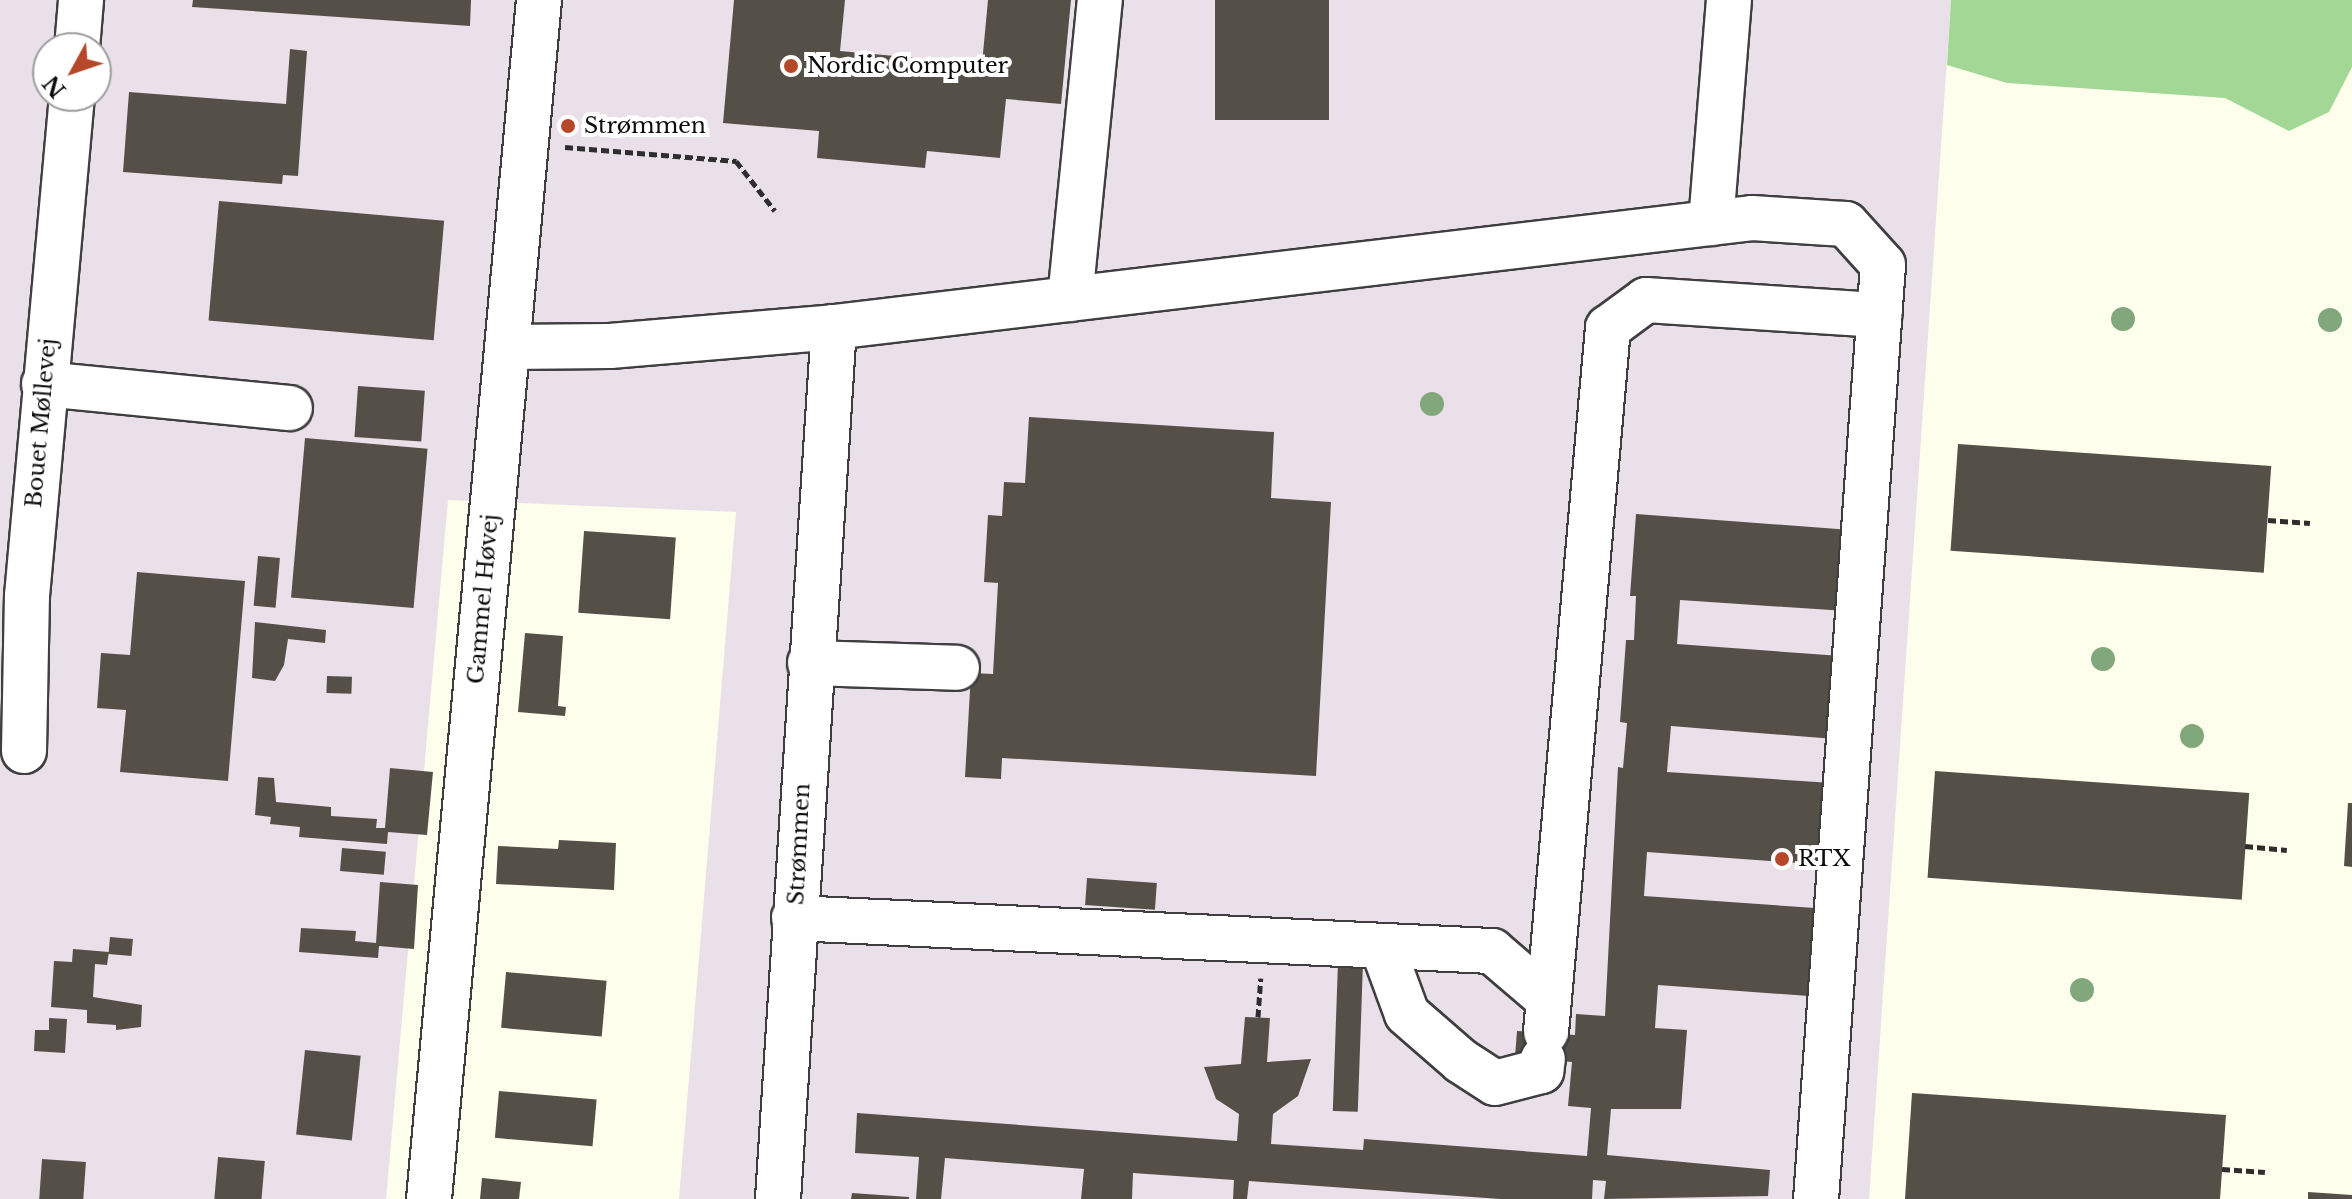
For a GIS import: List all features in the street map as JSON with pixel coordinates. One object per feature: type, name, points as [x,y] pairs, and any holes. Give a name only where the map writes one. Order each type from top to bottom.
[{"type":"street","points":[[78,32],[81,0]]},
{"type":"street","name":"Gammel Høvej","points":[[429,1199],[539,0]]},
{"type":"street","points":[[1070,299],[1100,0]]},
{"type":"street","points":[[1711,223],[1729,0]]},
{"type":"street","name":"Bouet Møllevej","points":[[24,751],[27,596],[70,112]]},
{"type":"street","points":[[507,347],[610,346],[834,327],[1752,218],[1846,224],[1883,265],[1816,1199]]},
{"type":"street","points":[[1382,946],[1407,1014],[1461,1061],[1495,1083],[1541,1071],[1608,328],[1646,300],[1880,315]]},
{"type":"street","name":"Strømmen","points":[[834,327],[794,918],[1492,951],[1546,1030]]},
{"type":"street","points":[[44,384],[290,408]]},
{"type":"street","points":[[810,663],[957,668]]},
{"type":"street","points":[[778,1199],[794,918]]},
{"type":"path","points":[[558,146],[736,161],[775,211]]},
{"type":"path","points":[[2268,520],[2310,523]]},
{"type":"path","points":[[2245,846],[2287,850]]},
{"type":"path","points":[[2222,1169],[2265,1172]]},
{"type":"shaded area","points":[[0,0],[1951,0],[1869,1199],[679,1199],[736,512],[448,500],[386,1199],[0,1199]]},
{"type":"green space","points":[[1951,0],[2352,0],[2352,67],[2329,112],[2289,131],[2225,98],[2007,83],[1947,65]]},
{"type":"building","points":[[193,0],[471,0],[470,26],[192,7]]},
{"type":"building","points":[[734,0],[845,0],[840,51],[982,64],[988,0],[1071,0],[1061,104],[1006,99],[1000,158],[927,151],[925,168],[817,158],[819,131],[723,123]]},
{"type":"building","points":[[1215,0],[1329,0],[1329,120],[1215,120]]},
{"type":"building","points":[[290,49],[307,51],[298,176],[283,175],[282,184],[123,172],[129,92],[286,104]]},
{"type":"building","points":[[219,201],[444,221],[434,340],[209,321]]},
{"type":"building","points":[[358,386],[425,391],[421,442],[354,437]]},
{"type":"building","points":[[1029,417],[1274,432],[1271,498],[1331,502],[1316,776],[1002,758],[1001,779],[965,777],[971,673],[993,674],[998,583],[984,582],[988,515],[1002,516],[1004,482],[1025,483]]},
{"type":"building","points":[[305,438],[428,449],[414,608],[291,597]]},
{"type":"building","points":[[1958,444],[2271,466],[2264,573],[1951,551]]},
{"type":"building","name":"RTX","points":[[1636,514],[1851,530],[1846,611],[1680,600],[1677,644],[1841,656],[1835,739],[1671,726],[1667,772],[1832,783],[1826,865],[1647,852],[1644,896],[1815,908],[1809,996],[1658,985],[1655,1028],[1687,1030],[1681,1109],[1611,1109],[1607,1155],[1770,1170],[1768,1196],[1604,1199],[1606,1181],[1593,1180],[1592,1199],[1500,1199],[1249,1181],[1247,1199],[1233,1199],[1234,1180],[1133,1173],[1132,1199],[1081,1199],[1084,1169],[945,1158],[941,1199],[916,1199],[919,1157],[855,1153],[857,1113],[1237,1141],[1239,1114],[1216,1099],[1204,1067],[1241,1064],[1245,1017],[1270,1018],[1267,1062],[1311,1059],[1298,1096],[1273,1114],[1271,1144],[1363,1150],[1364,1139],[1587,1156],[1591,1108],[1568,1106],[1572,1062],[1515,1057],[1517,1031],[1575,1035],[1576,1014],[1605,1016],[1618,767],[1623,768],[1627,723],[1620,722],[1626,640],[1634,640],[1636,596],[1630,596]]},
{"type":"building","points":[[584,531],[676,537],[670,619],[578,613]]},
{"type":"building","points":[[258,556],[280,558],[276,608],[254,606]]},
{"type":"building","points":[[137,572],[245,581],[228,781],[120,772],[126,710],[97,708],[101,653],[130,655]]},
{"type":"building","points":[[255,622],[326,630],[325,643],[288,639],[284,665],[275,681],[252,678]]},
{"type":"building","points":[[525,633],[563,636],[558,706],[566,707],[565,716],[518,712]]},
{"type":"building","points":[[327,676],[352,677],[351,694],[326,693]]},
{"type":"building","points":[[390,768],[433,772],[427,835],[388,832],[387,844],[299,837],[300,827],[270,824],[271,817],[255,815],[258,777],[274,778],[276,802],[331,807],[331,816],[377,819],[376,828],[385,828]]},
{"type":"building","points":[[1935,771],[2249,793],[2242,900],[1928,878]]},
{"type":"building","points":[[2348,803],[2352,803],[2352,867],[2344,866]]},
{"type":"building","points":[[559,840],[616,843],[614,890],[496,884],[498,846],[558,849]]},
{"type":"building","points":[[342,848],[386,852],[384,875],[340,871]]},
{"type":"building","points":[[1087,878],[1157,883],[1155,910],[1085,905]]},
{"type":"building","points":[[380,882],[418,885],[414,949],[379,946],[378,958],[299,952],[301,928],[356,931],[355,941],[376,943]]},
{"type":"building","points":[[110,937],[133,939],[131,956],[109,954]]},
{"type":"building","points":[[73,949],[109,952],[107,965],[95,964],[93,997],[142,1005],[141,1027],[116,1030],[116,1025],[87,1023],[87,1010],[51,1007],[54,961],[72,962]]},
{"type":"building","points":[[1338,962],[1363,963],[1358,1112],[1333,1111]]},
{"type":"building","points":[[506,972],[607,981],[602,1037],[501,1028]]},
{"type":"building","points":[[49,1018],[67,1019],[65,1053],[34,1051],[35,1030],[49,1030]]},
{"type":"building","points":[[305,1050],[361,1056],[352,1140],[296,1135]]},
{"type":"building","points":[[499,1091],[597,1100],[593,1146],[495,1138]]},
{"type":"building","points":[[1912,1093],[2226,1115],[2220,1199],[1905,1199]]},
{"type":"building","points":[[218,1157],[265,1161],[262,1199],[214,1199]]},
{"type":"building","points":[[42,1159],[86,1162],[83,1199],[39,1199]]},
{"type":"building","points":[[482,1178],[521,1182],[519,1199],[480,1199]]},
{"type":"building","points":[[2308,1192],[2352,1195],[2352,1199],[2308,1199]]},
{"type":"building","points":[[852,1193],[909,1197],[909,1199],[851,1199]]},
{"type":"place","name":"Nordic Computer","points":[[791,66]]},
{"type":"place","name":"Strømmen","points":[[568,126]]},
{"type":"place","name":"RTX","points":[[1782,859]]}]
